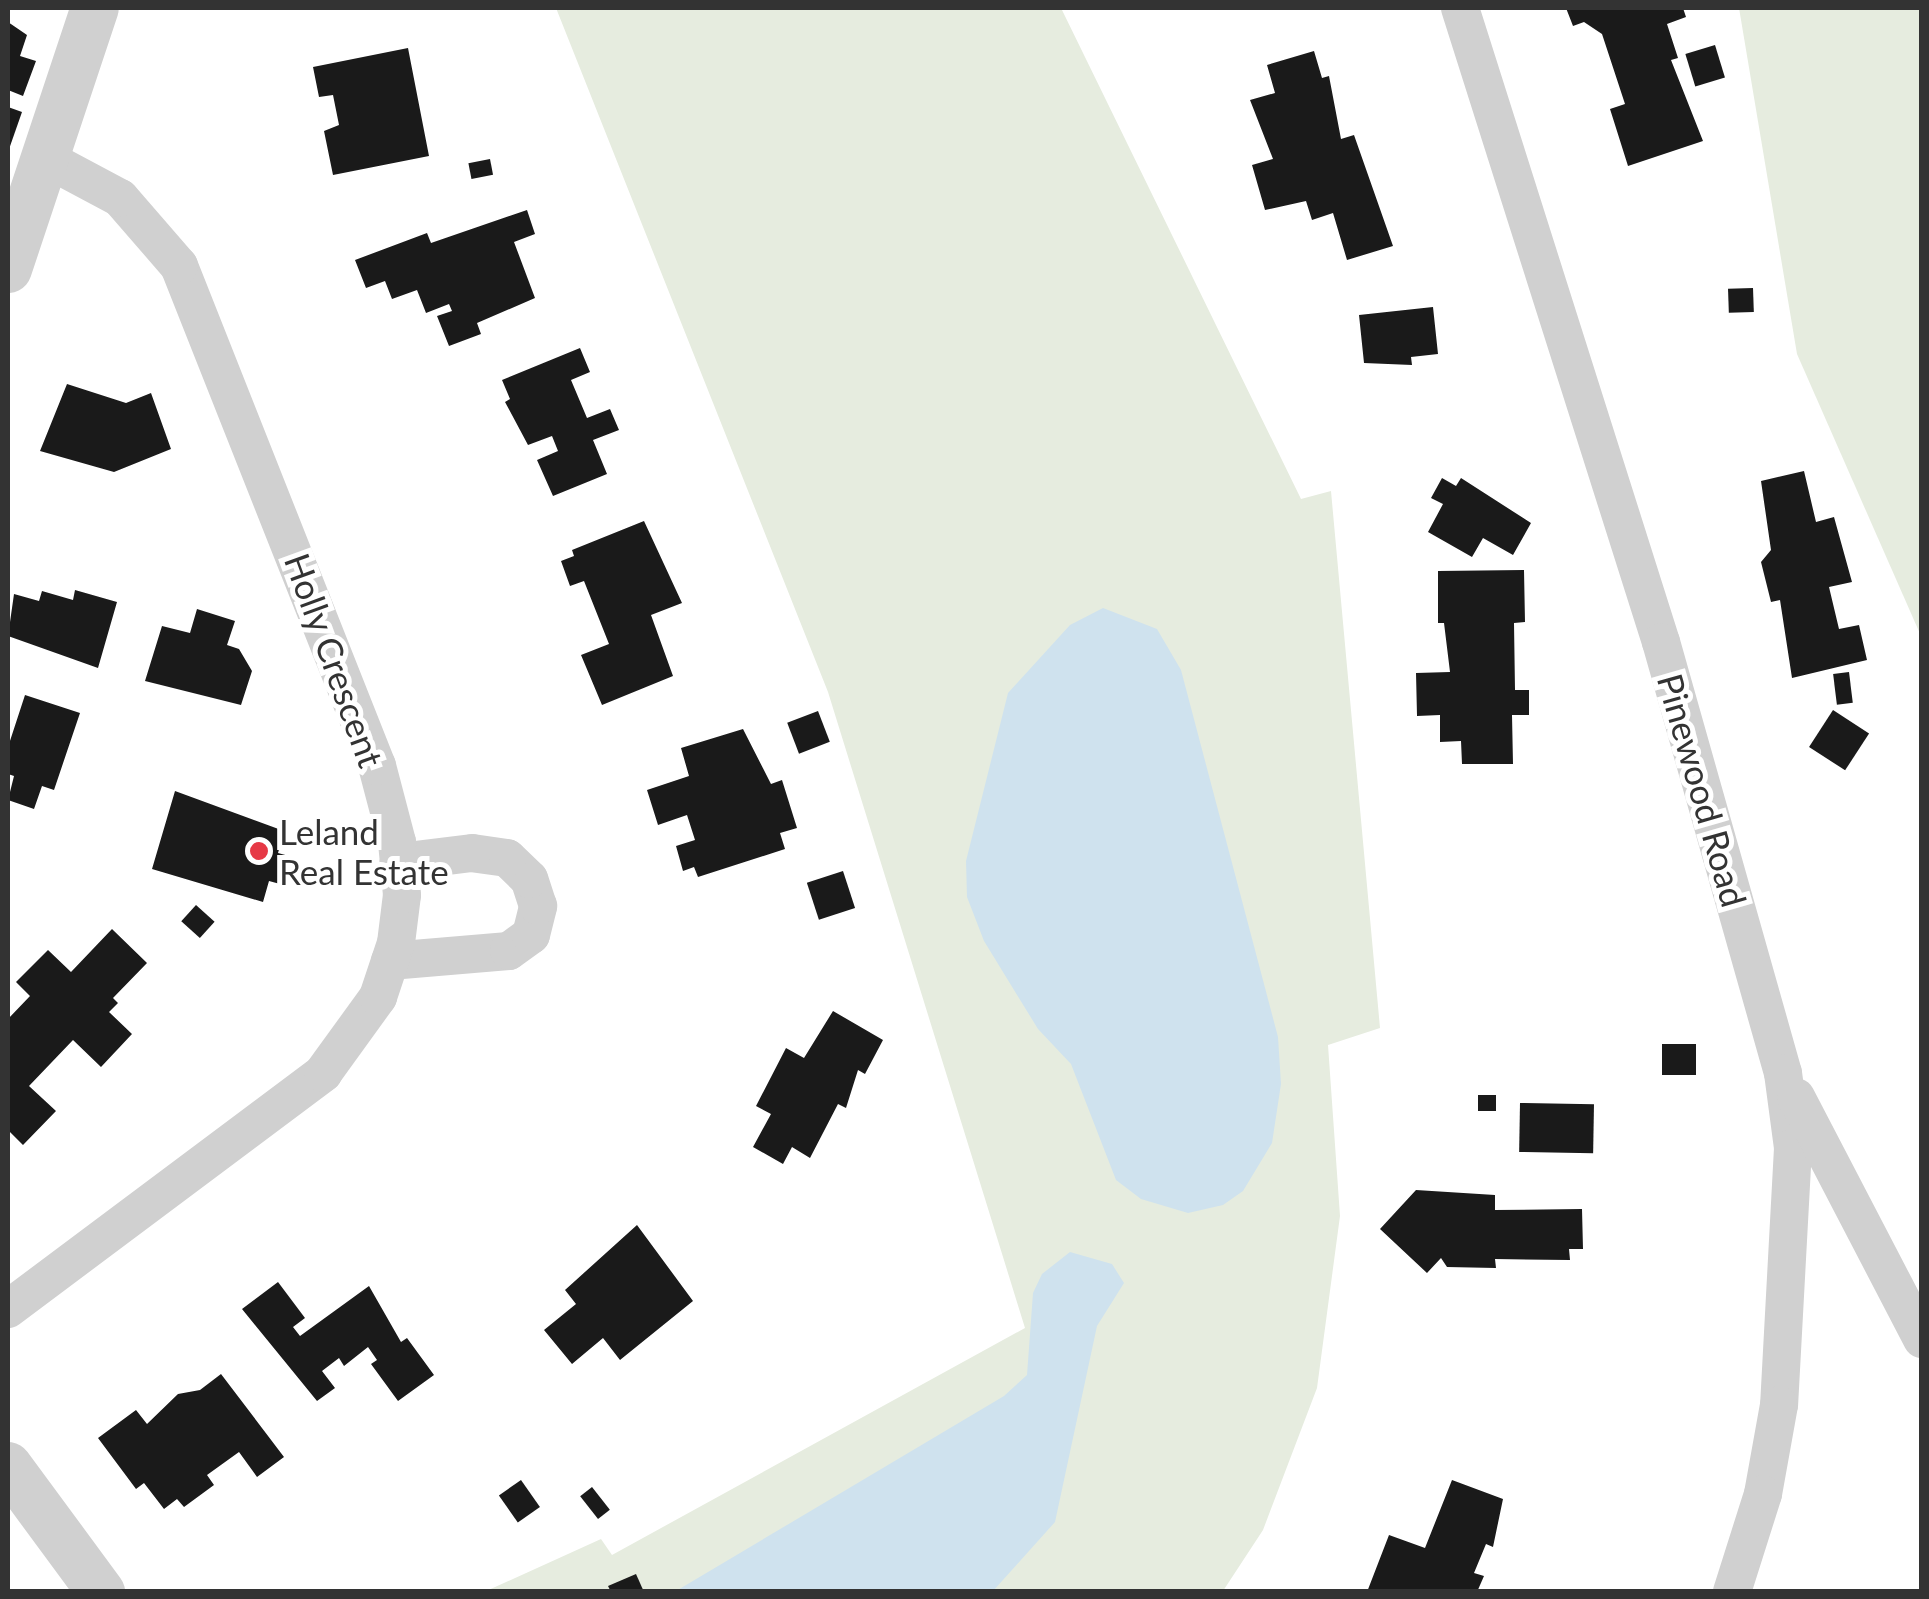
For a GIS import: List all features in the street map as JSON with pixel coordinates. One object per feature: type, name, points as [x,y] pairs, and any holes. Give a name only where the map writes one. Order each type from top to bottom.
[{"type":"street","name":"Pinewood Road","points":[[1460,8],[1661,642],[1783,1073],[1793,1148],[1778,1405],[1763,1494],[1732,1592]]},
{"type":"street","points":[[8,269],[90,9]]},
{"type":"street","name":"Holly Crescent","points":[[8,1309],[322,1073],[354,1038],[390,961],[402,895],[399,862],[376,766],[179,266],[120,198],[45,158]]},
{"type":"street","points":[[390,961],[508,951],[531,934],[538,906],[528,879],[506,858],[472,853],[399,862]]},
{"type":"street","points":[[1783,1073],[1922,1339]]},
{"type":"street","points":[[8,1466],[101,1592]]},
{"type":"shaded area","points":[[556,8],[1068,8],[1062,10],[1301,499],[1331,491],[1380,1028],[1328,1045],[1340,1216],[1317,1388],[1263,1530],[1223,1591],[484,1592],[601,1539],[612,1555],[1025,1328],[828,692]]},
{"type":"shaded area","points":[[1739,8],[1921,8],[1921,636],[1797,354]]},
{"type":"water","points":[[1103,608],[1157,629],[1181,670],[1278,1037],[1281,1084],[1272,1143],[1243,1191],[1223,1205],[1188,1213],[1141,1199],[1116,1180],[1071,1064],[1038,1029],[984,941],[967,897],[966,861],[1008,693],[1070,625]]},
{"type":"water","points":[[1070,1252],[1112,1264],[1124,1283],[1097,1326],[1055,1522],[993,1591],[676,1591],[1004,1396],[1027,1375],[1033,1293],[1042,1274]]},
{"type":"building","points":[[1566,8],[1683,8],[1686,17],[1667,24],[1678,58],[1671,60],[1703,141],[1628,166],[1610,109],[1625,104],[1602,34],[1584,22],[1573,26]]},
{"type":"building","points":[[8,22],[27,35],[20,56],[36,61],[23,96],[8,90]]},
{"type":"building","points":[[1715,45],[1725,78],[1695,87],[1685,54]]},
{"type":"building","points":[[408,48],[429,156],[333,175],[324,131],[339,125],[333,95],[319,97],[313,67]]},
{"type":"building","points":[[1314,51],[1322,78],[1329,76],[1341,139],[1354,135],[1393,246],[1347,260],[1333,213],[1312,220],[1306,201],[1265,210],[1252,165],[1273,159],[1250,100],[1275,93],[1267,65]]},
{"type":"building","points":[[8,107],[22,112],[8,152]]},
{"type":"building","points":[[490,159],[493,175],[471,179],[468,163]]},
{"type":"building","points":[[527,210],[535,234],[514,242],[535,298],[477,323],[481,334],[449,346],[437,316],[452,311],[449,304],[426,313],[417,290],[392,299],[385,281],[366,288],[355,260],[427,233],[431,243]]},
{"type":"building","points":[[1753,288],[1754,312],[1729,313],[1728,289]]},
{"type":"building","points":[[1433,307],[1438,354],[1411,357],[1412,365],[1364,363],[1359,315]]},
{"type":"building","points":[[580,348],[590,372],[571,380],[587,418],[610,409],[619,430],[593,440],[607,474],[553,496],[537,460],[558,451],[552,436],[528,445],[505,402],[510,399],[502,380]]},
{"type":"building","points":[[67,384],[126,403],[151,393],[171,449],[114,472],[40,451]]},
{"type":"building","points":[[1804,471],[1816,522],[1834,517],[1852,582],[1829,587],[1839,629],[1859,625],[1867,660],[1792,678],[1780,600],[1771,602],[1761,562],[1771,550],[1761,481]]},
{"type":"building","points":[[1442,478],[1456,486],[1461,478],[1531,523],[1513,555],[1483,538],[1472,557],[1428,532],[1443,504],[1431,498]]},
{"type":"building","points":[[644,521],[682,603],[651,615],[673,676],[602,705],[581,655],[609,644],[584,581],[570,586],[561,561],[574,556],[572,550]]},
{"type":"building","points":[[1524,570],[1525,622],[1514,623],[1515,690],[1529,690],[1529,715],[1512,715],[1513,764],[1462,764],[1461,741],[1440,742],[1440,715],[1417,716],[1416,673],[1450,672],[1444,623],[1438,623],[1438,571]]},
{"type":"building","points":[[75,590],[117,602],[98,668],[8,636],[14,594],[39,601],[42,591],[73,600]]},
{"type":"building","points":[[197,609],[235,621],[227,645],[239,649],[252,671],[241,705],[145,681],[162,626],[190,633]]},
{"type":"building","points":[[1849,672],[1853,703],[1837,705],[1833,674]]},
{"type":"building","points":[[25,695],[80,713],[54,790],[42,786],[34,809],[8,800],[14,776],[8,774],[8,747]]},
{"type":"building","points":[[1833,710],[1869,733],[1845,770],[1809,747]]},
{"type":"building","points":[[818,711],[830,742],[799,754],[787,723]]},
{"type":"building","points":[[743,729],[771,784],[782,780],[797,828],[780,833],[785,849],[698,877],[694,867],[683,871],[676,846],[695,840],[687,815],[658,825],[647,790],[689,776],[681,748]]},
{"type":"building","points":[[175,791],[284,831],[278,853],[289,856],[280,884],[269,881],[263,902],[152,869]]},
{"type":"building","points":[[843,871],[855,908],[819,920],[807,883]]},
{"type":"building","points":[[196,905],[215,922],[200,938],[181,921]]},
{"type":"building","points":[[112,929],[147,963],[113,998],[118,1003],[109,1012],[132,1034],[101,1067],[73,1040],[29,1086],[56,1111],[23,1145],[8,1130],[8,1019],[30,996],[16,982],[48,950],[71,972]]},
{"type":"building","points":[[833,1011],[883,1040],[865,1074],[858,1070],[846,1108],[838,1104],[810,1158],[792,1147],[783,1164],[753,1147],[771,1114],[756,1106],[786,1048],[804,1058]]},
{"type":"building","points":[[1662,1044],[1696,1044],[1696,1075],[1662,1075]]},
{"type":"building","points":[[1478,1095],[1496,1095],[1496,1111],[1478,1111]]},
{"type":"building","points":[[1520,1103],[1594,1104],[1593,1153],[1519,1152]]},
{"type":"building","points":[[1416,1190],[1495,1195],[1495,1210],[1582,1209],[1583,1249],[1569,1249],[1570,1260],[1495,1259],[1496,1268],[1447,1267],[1441,1258],[1427,1273],[1380,1229]]},
{"type":"building","points":[[637,1225],[693,1301],[620,1360],[603,1338],[572,1364],[544,1330],[576,1304],[565,1290]]},
{"type":"building","points":[[278,1282],[305,1318],[293,1327],[300,1336],[369,1286],[401,1342],[407,1338],[434,1375],[398,1401],[371,1364],[377,1360],[368,1347],[344,1366],[339,1358],[322,1371],[335,1388],[317,1401],[242,1309]]},
{"type":"building","points":[[221,1374],[284,1457],[257,1477],[239,1452],[207,1475],[214,1485],[184,1507],[177,1499],[164,1509],[144,1483],[136,1489],[98,1438],[136,1410],[147,1424],[178,1394],[200,1390]]},
{"type":"building","points":[[521,1480],[540,1507],[518,1523],[499,1495]]},
{"type":"building","points":[[1452,1480],[1503,1499],[1493,1547],[1486,1544],[1474,1573],[1484,1576],[1477,1592],[1367,1592],[1389,1535],[1425,1548]]},
{"type":"building","points":[[592,1487],[610,1510],[598,1519],[580,1496]]},
{"type":"building","points":[[636,1574],[644,1592],[611,1592],[608,1586]]},
{"type":"place","name":"Leland Real Estate","points":[[259,851]]}]
